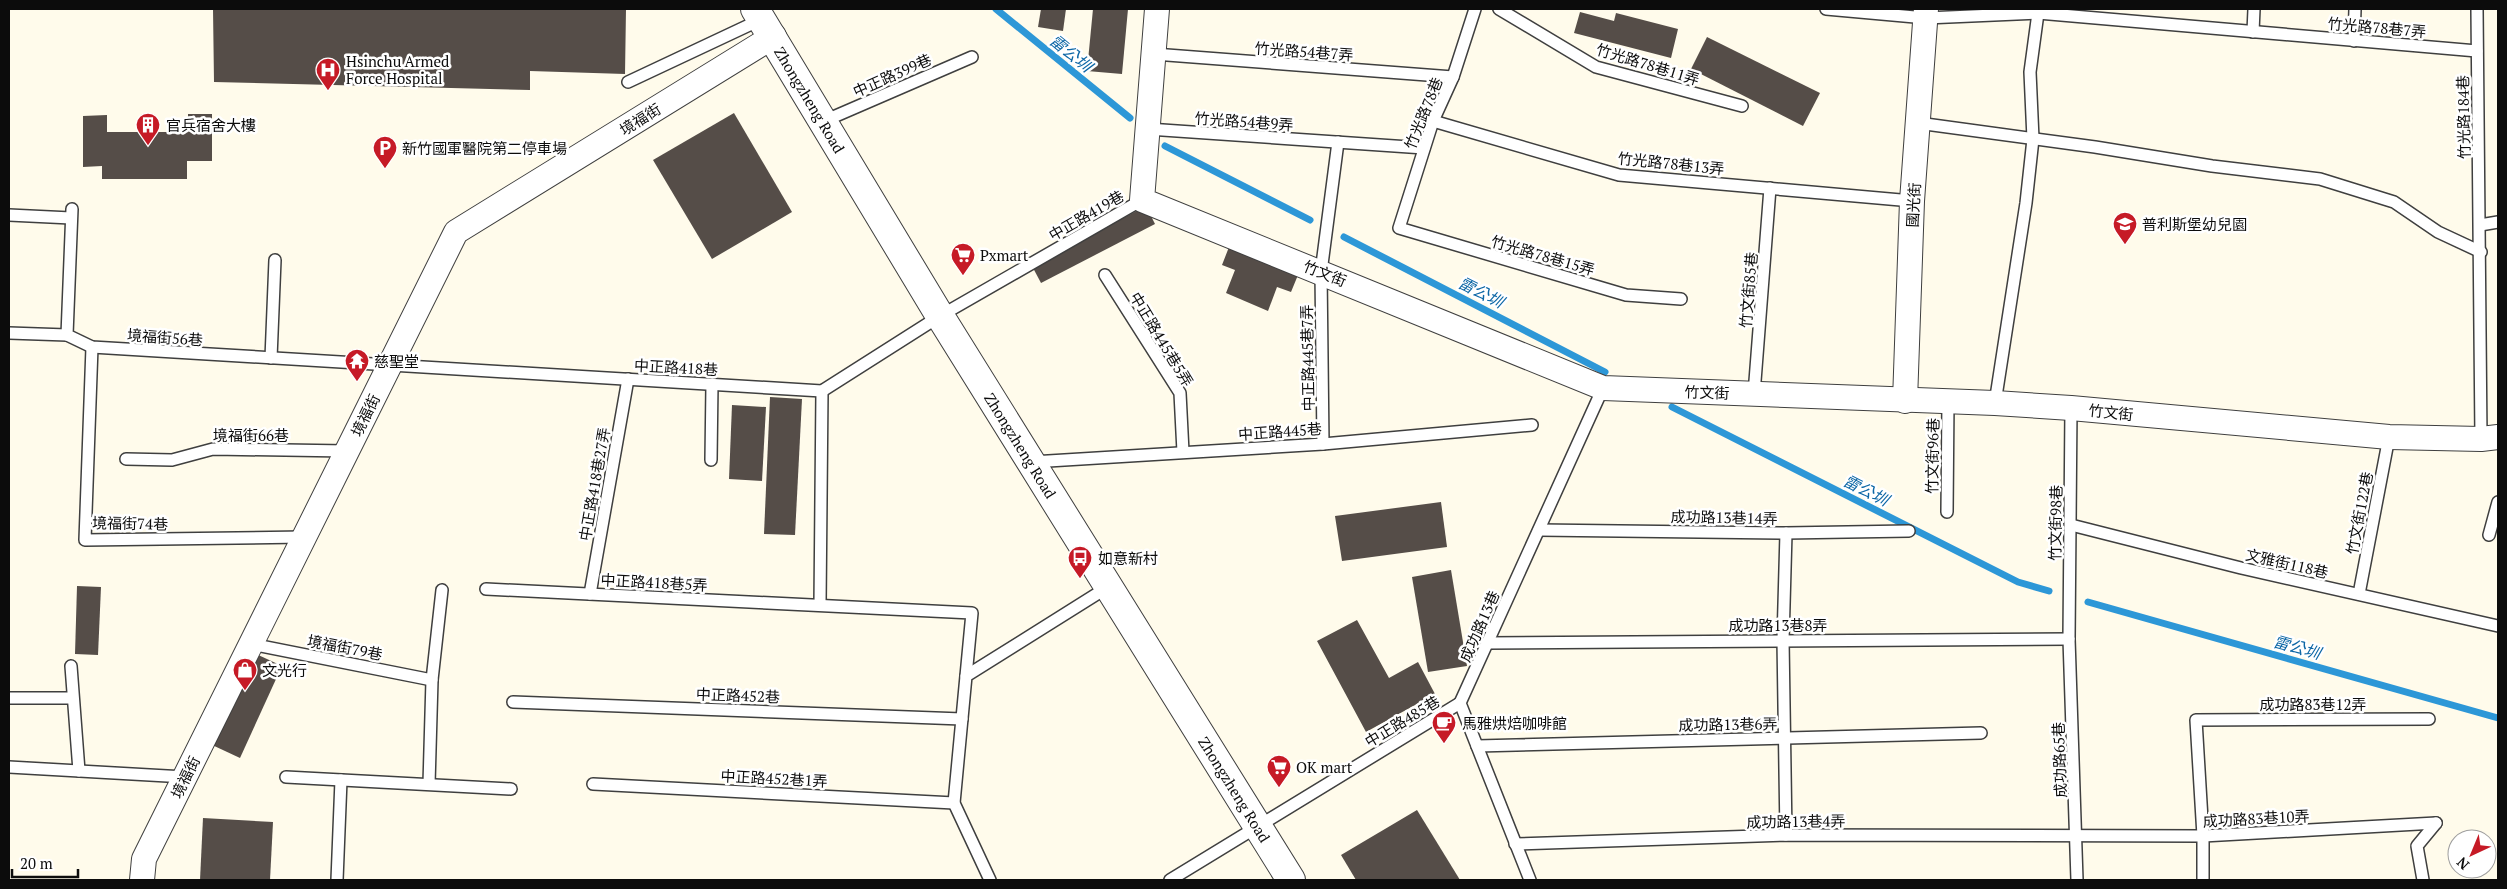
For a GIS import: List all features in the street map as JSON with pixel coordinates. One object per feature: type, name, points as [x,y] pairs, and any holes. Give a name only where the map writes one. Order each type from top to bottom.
[{"type":"street","points":[[1142,200],[1159,11]]},
{"type":"street","name":"國光街","points":[[1905,401],[1912,201],[1926,13]]},
{"type":"street","name":"Zhongzheng Road","points":[[764,21],[940,316],[1291,880]]},
{"type":"street","name":"境福街","points":[[142,880],[144,859],[456,232],[764,21]]},
{"type":"street","name":"竹文街","points":[[1142,200],[1603,388],[1905,401],[1948,400],[2071,408],[2389,437],[2490,438]]},
{"type":"lane","name":"竹光路78巷","points":[[1398,228],[1433,121],[1453,77],[1475,9]]},
{"type":"lane","name":"竹光路78巷11弄","points":[[1499,9],[1596,67],[1742,106]]},
{"type":"lane","name":"竹光路78巷7弄","points":[[1826,9],[1926,13],[2038,13],[2477,51]]},
{"type":"lane","points":[[2253,32],[2254,9]]},
{"type":"lane","points":[[2354,40],[2355,9]]},
{"type":"lane","name":"竹光路184巷","points":[[2477,9],[2480,225],[2490,438]]},
{"type":"lane","points":[[1994,403],[2026,204],[2033,139],[2030,72],[2038,13]]},
{"type":"lane","points":[[628,82],[764,21]]},
{"type":"lane","name":"竹光路54巷7弄","points":[[1154,54],[1453,77]]},
{"type":"lane","name":"中正路399巷","points":[[824,121],[972,57]]},
{"type":"lane","name":"竹光路78巷13弄","points":[[1433,121],[1619,175],[1912,201]]},
{"type":"lane","points":[[1918,123],[2212,166],[2320,179],[2394,202],[2438,232],[2481,252]]},
{"type":"lane","name":"竹光路54巷9弄","points":[[1148,129],[1424,148]]},
{"type":"lane","points":[[1321,272],[1338,142]]},
{"type":"lane","name":"竹文街85巷","points":[[1754,394],[1770,188]]},
{"type":"lane","name":"中正路419巷","points":[[940,316],[1142,200]]},
{"type":"lane","points":[[9,215],[72,213],[67,335],[9,333]]},
{"type":"lane","points":[[2480,225],[2498,222]]},
{"type":"lane","name":"竹光路78巷15弄","points":[[1398,228],[1626,295],[1682,299]]},
{"type":"lane","points":[[272,358],[275,260]]},
{"type":"lane","name":"中正路445巷7弄","points":[[1321,272],[1323,444]]},
{"type":"lane","name":"中正路445巷5弄","points":[[1106,276],[1180,393],[1183,452]]},
{"type":"lane","points":[[820,605],[822,391],[940,316]]},
{"type":"lane","name":"境福街56巷","points":[[67,335],[92,347],[389,366]]},
{"type":"lane","name":"境福街74巷","points":[[92,347],[86,540],[304,537]]},
{"type":"lane","name":"中正路418巷","points":[[389,366],[822,391]]},
{"type":"lane","name":"中正路418巷27弄","points":[[590,594],[628,379]]},
{"type":"lane","points":[[711,460],[712,384]]},
{"type":"lane","name":"成功路13巷","points":[[1460,703],[1603,388]]},
{"type":"lane","name":"竹文街96巷","points":[[1947,512],[1948,400]]},
{"type":"lane","name":"竹文街98巷","points":[[2069,639],[2071,408]]},
{"type":"lane","name":"中正路445巷","points":[[1031,462],[1323,444],[1532,424]]},
{"type":"lane","name":"竹文街122巷","points":[[2359,594],[2389,437]]},
{"type":"lane","name":"境福街66巷","points":[[126,459],[172,460],[213,449],[347,451]]},
{"type":"lane","points":[[2489,535],[2498,508]]},
{"type":"lane","name":"文雅街118巷","points":[[2071,524],[2241,568],[2498,626]]},
{"type":"lane","name":"成功路13巷14弄","points":[[1539,530],[1786,533],[1909,531]]},
{"type":"lane","points":[[1786,533],[1783,640],[1786,835]]},
{"type":"lane","points":[[990,880],[954,803],[966,676],[1108,587]]},
{"type":"lane","name":"中正路418巷5弄","points":[[486,589],[972,613],[966,676]]},
{"type":"lane","points":[[428,784],[432,680],[442,590]]},
{"type":"lane","name":"成功路13巷8弄","points":[[1487,643],[2069,639]]},
{"type":"lane","name":"成功路65巷","points":[[2069,639],[2078,880]]},
{"type":"lane","name":"境福街79巷","points":[[251,644],[432,680]]},
{"type":"lane","points":[[71,666],[79,771]]},
{"type":"lane","points":[[9,698],[72,698]]},
{"type":"lane","name":"中正路452巷","points":[[513,702],[962,719]]},
{"type":"lane","points":[[1460,703],[1530,880]]},
{"type":"lane","name":"中正路485巷","points":[[1170,880],[1460,703]]},
{"type":"lane","name":"成功路83巷12弄","points":[[2203,836],[2196,720],[2430,719]]},
{"type":"lane","name":"成功路13巷6弄","points":[[1477,746],[1980,733]]},
{"type":"lane","points":[[9,767],[185,777]]},
{"type":"lane","points":[[286,777],[511,789]]},
{"type":"lane","points":[[337,880],[341,780]]},
{"type":"lane","name":"中正路452巷1弄","points":[[593,784],[954,803]]},
{"type":"lane","name":"成功路83巷10弄","points":[[2077,836],[2203,836],[2436,823],[2418,846],[2423,880]]},
{"type":"lane","name":"成功路13巷4弄","points":[[1516,844],[1786,835],[2077,836]]},
{"type":"lane","points":[[2203,836],[2203,880]]},
{"type":"building","points":[[213,9],[626,9],[625,74],[530,71],[530,90],[214,82]]},
{"type":"building","points":[[1041,9],[1066,9],[1063,31],[1038,27]]},
{"type":"building","points":[[1093,9],[1128,9],[1122,74],[1087,71]]},
{"type":"building","points":[[1580,12],[1614,21],[1616,13],[1678,29],[1671,58],[1574,33]]},
{"type":"building","points":[[1707,37],[1820,93],[1803,126],[1691,69]]},
{"type":"building","points":[[734,113],[792,212],[712,259],[653,160]]},
{"type":"building","name":"官兵宿舍大樓","points":[[188,114],[212,114],[212,161],[187,161],[187,179],[102,179],[102,166],[83,167],[83,116],[107,115],[107,132],[188,132]]},
{"type":"building","points":[[1146,206],[1155,224],[1041,283],[1032,266]]},
{"type":"building","points":[[1229,247],[1298,275],[1291,292],[1277,287],[1268,311],[1226,293],[1235,270],[1222,265]]},
{"type":"building","points":[[770,397],[802,399],[795,535],[764,534]]},
{"type":"building","points":[[732,405],[766,407],[762,481],[729,479]]},
{"type":"building","points":[[1441,502],[1447,547],[1342,561],[1335,516]]},
{"type":"building","points":[[1451,570],[1467,666],[1428,672],[1412,577]]},
{"type":"building","points":[[77,586],[101,587],[98,655],[75,654]]},
{"type":"building","points":[[1357,620],[1389,678],[1418,662],[1435,694],[1366,732],[1317,641]]},
{"type":"building","points":[[252,652],[282,666],[240,758],[210,744]]},
{"type":"building","points":[[1417,810],[1460,880],[1356,880],[1341,855]]},
{"type":"building","points":[[203,818],[273,822],[270,880],[200,880]]},
{"type":"waterway","name":"雷公圳","points":[[996,9],[1130,118]]},
{"type":"waterway","name":"雷公圳","points":[[1165,146],[1310,220]]},
{"type":"waterway","name":"雷公圳","points":[[1344,237],[1605,372]]},
{"type":"waterway","name":"雷公圳","points":[[1672,407],[2018,582],[2049,591]]},
{"type":"waterway","name":"雷公圳","points":[[2088,602],[2498,718]]},
{"type":"place","name":"Hsinchu Armed Force Hospital","points":[[328,91]]},
{"type":"place","name":"官兵宿舍大樓","points":[[148,146]]},
{"type":"place","name":"新竹國軍醫院第二停車場","points":[[385,169]]},
{"type":"place","name":"普利斯堡幼兒園","points":[[2125,245]]},
{"type":"place","name":"Pxmart","points":[[963,276]]},
{"type":"place","name":"慈聖堂","points":[[357,382]]},
{"type":"place","name":"如意新村","points":[[1080,579]]},
{"type":"place","name":"文光行","points":[[245,691]]},
{"type":"place","name":"馬雅烘焙咖啡館","points":[[1444,744]]},
{"type":"place","name":"OK mart","points":[[1279,788]]}]
